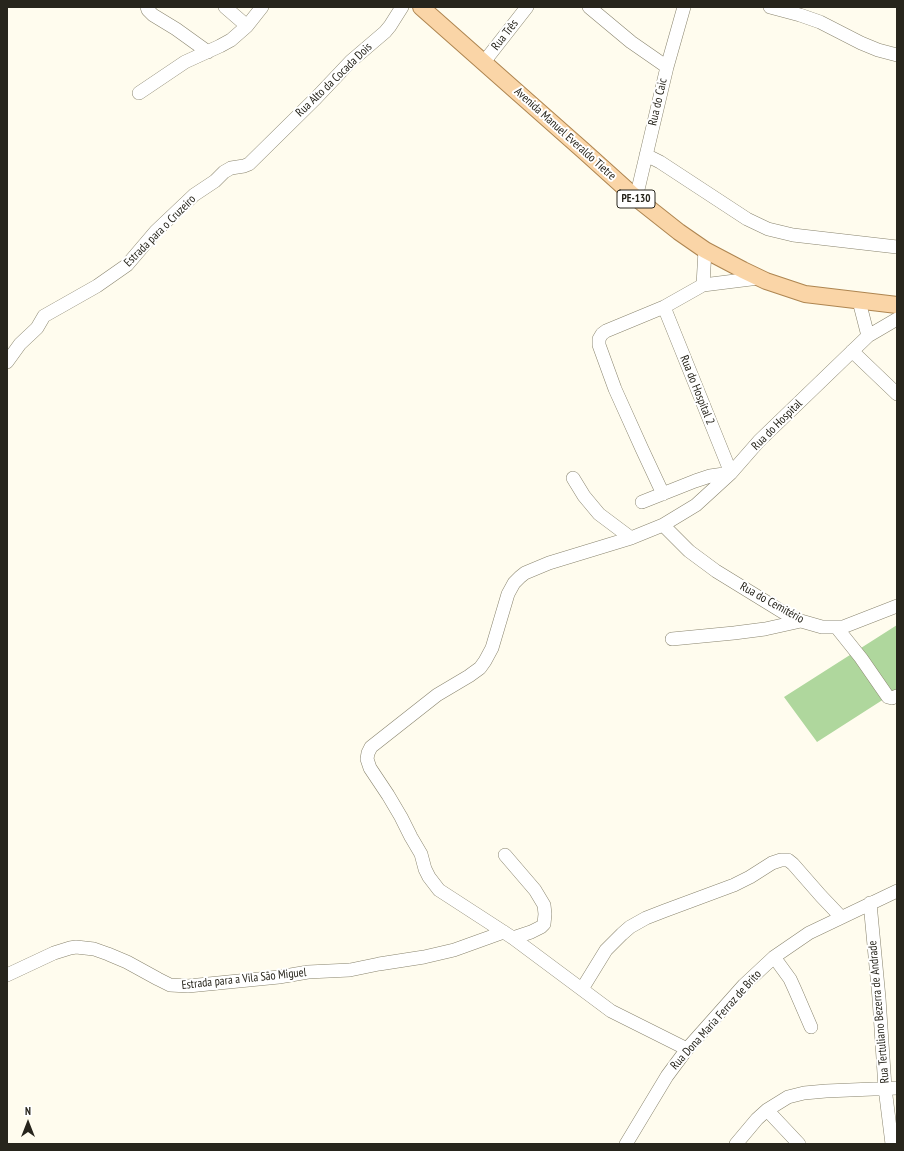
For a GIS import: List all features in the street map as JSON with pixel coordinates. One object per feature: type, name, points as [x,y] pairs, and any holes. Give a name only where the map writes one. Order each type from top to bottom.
[{"type":"main road","name":"Avenida Manuel Everaldo Tietre","points":[[421,7],[636,198],[679,232],[705,250],[759,278],[805,294],[897,305]]},
{"type":"street","points":[[147,7],[153,15],[176,29],[208,52]]},
{"type":"street","points":[[225,7],[247,26]]},
{"type":"street","points":[[139,93],[185,62],[231,40],[247,26],[262,7]]},
{"type":"street","name":"Rua Alto da Cocada Dois","points":[[262,150],[316,98],[351,61],[385,32],[402,7]]},
{"type":"street","name":"Rua Três","points":[[484,62],[527,7]]},
{"type":"street","points":[[589,7],[631,42],[667,67]]},
{"type":"street","name":"Rua do Caic","points":[[636,198],[667,67],[684,7]]},
{"type":"street","points":[[770,7],[820,22],[861,43],[878,50],[897,54]]},
{"type":"street","name":"Estrada para o Cruzeiro","points":[[7,362],[20,344],[37,328],[44,316],[97,286],[127,265],[156,231],[194,195],[228,169],[247,166],[262,150]]},
{"type":"street","points":[[646,155],[666,166],[747,219],[768,230],[793,235],[897,247]]},
{"type":"street","points":[[703,285],[705,250]]},
{"type":"street","points":[[663,494],[615,389],[599,345],[599,339],[606,331],[664,306],[703,285],[759,278]]},
{"type":"street","points":[[859,301],[868,336]]},
{"type":"street","name":"Rua do Hospital 2","points":[[664,306],[730,473]]},
{"type":"street","name":"Rua do Hospital","points":[[509,935],[439,890],[433,883],[425,869],[421,854],[401,817],[370,768],[367,759],[368,753],[372,747],[437,695],[475,672],[485,661],[492,648],[508,594],[514,583],[520,577],[525,573],[549,563],[631,538],[663,525],[696,505],[868,336],[897,319]]},
{"type":"street","points":[[852,351],[897,394]]},
{"type":"street","points":[[642,502],[710,476],[730,473]]},
{"type":"street","points":[[573,478],[584,496],[599,514],[631,538]]},
{"type":"street","name":"Rua do Cemitério","points":[[663,525],[689,551],[716,571],[786,614],[801,621],[822,627],[837,628],[851,625],[897,606]]},
{"type":"street","points":[[672,639],[765,629],[801,621]]},
{"type":"street","points":[[837,628],[861,658],[886,695],[890,698],[897,696]]},
{"type":"street","name":"Estrada para a Vila São Miguel","points":[[7,975],[54,953],[76,947],[94,949],[108,954],[127,962],[170,985],[188,986],[308,972],[350,970],[424,957],[509,935],[531,932],[544,924],[544,905],[535,890],[505,855]]},
{"type":"street","points":[[582,989],[606,950],[630,927],[646,918],[734,885],[778,861],[788,860],[793,864],[841,918]]},
{"type":"street","name":"Rua Dona Maria Ferraz de Brito","points":[[626,1144],[667,1076],[687,1049],[744,985],[774,957],[809,933],[897,891]]},
{"type":"street","name":"Rua Tertuliano Bezerra de Andrade","points":[[870,903],[879,998],[891,1088],[892,1144]]},
{"type":"street","points":[[509,935],[610,1011],[687,1049]]},
{"type":"street","points":[[774,957],[796,990],[811,1027]]},
{"type":"street","points":[[736,1144],[752,1124],[767,1110],[788,1098],[804,1094],[891,1088]]},
{"type":"street","points":[[767,1110],[799,1144]]},
{"type":"green space","points":[[897,625],[897,696],[895,692],[817,742],[784,697]]}]
